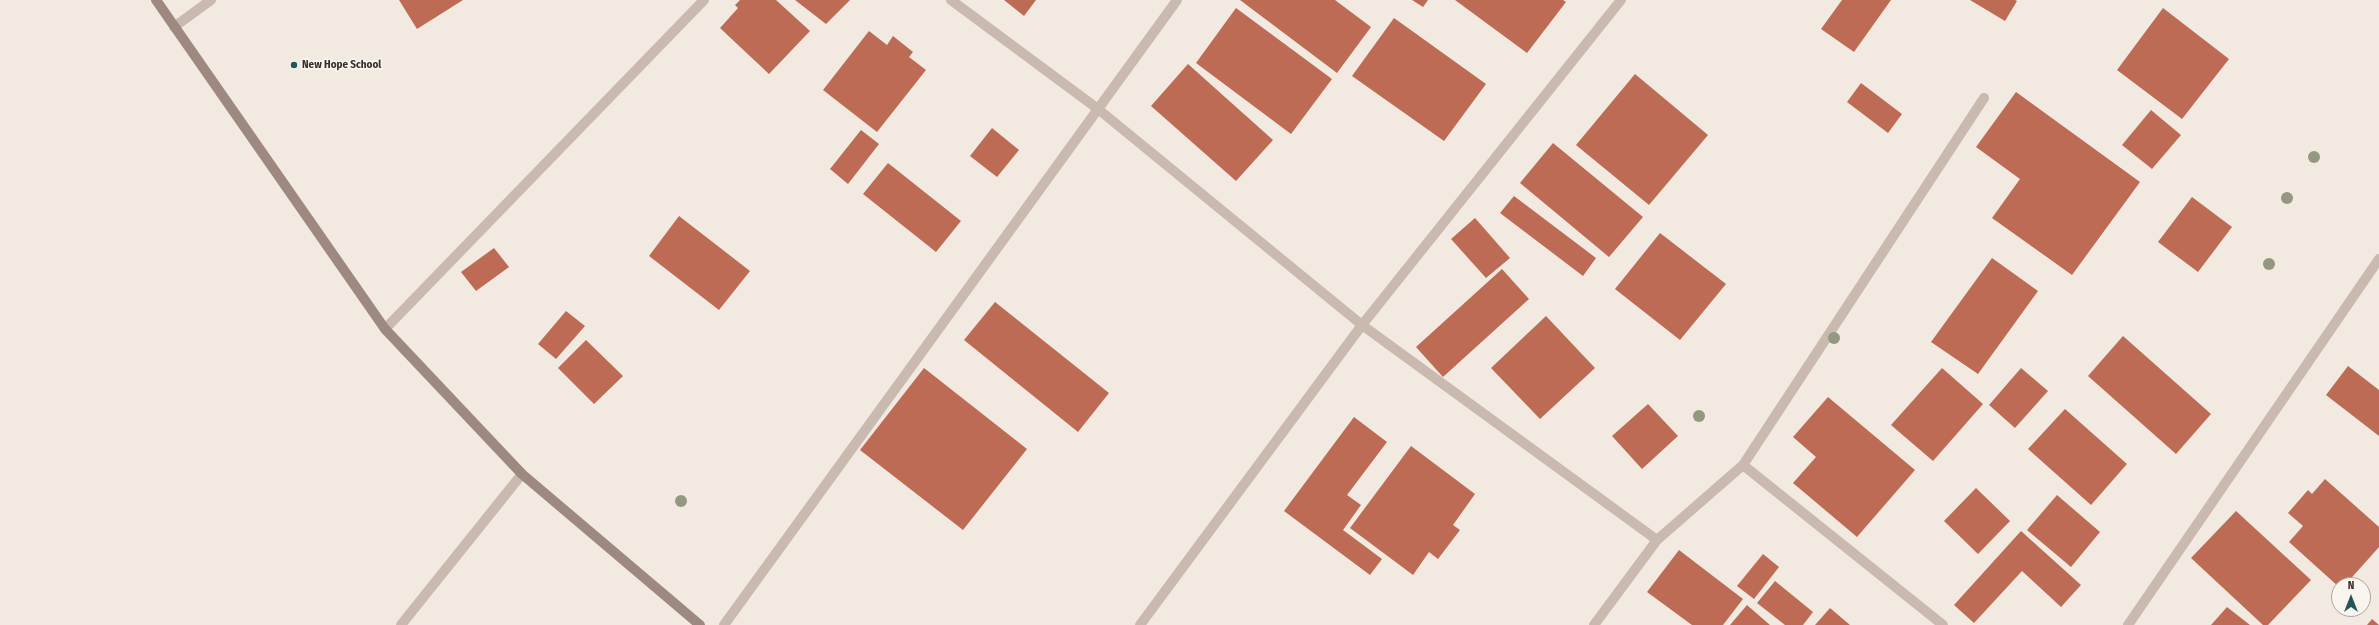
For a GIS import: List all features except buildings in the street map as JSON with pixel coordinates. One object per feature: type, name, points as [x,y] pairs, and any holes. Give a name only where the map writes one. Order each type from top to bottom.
[{"type":"main road","points":[[156,0],[385,329],[522,474],[700,625]]},
{"type":"street","points":[[174,27],[212,0]]},
{"type":"street","points":[[385,329],[704,0]]},
{"type":"street","points":[[951,0],[1098,109],[1362,325],[1657,540]]},
{"type":"street","points":[[724,625],[1177,0]]},
{"type":"street","points":[[1140,625],[1362,325],[1621,0]]},
{"type":"street","points":[[1594,625],[1657,540],[1743,465],[1984,98]]},
{"type":"street","points":[[2128,625],[2379,260]]},
{"type":"street","points":[[1743,465],[1943,625]]},
{"type":"street","points":[[401,625],[522,474]]},
{"type":"place","name":"New Hope School","points":[[294,65]]}]
